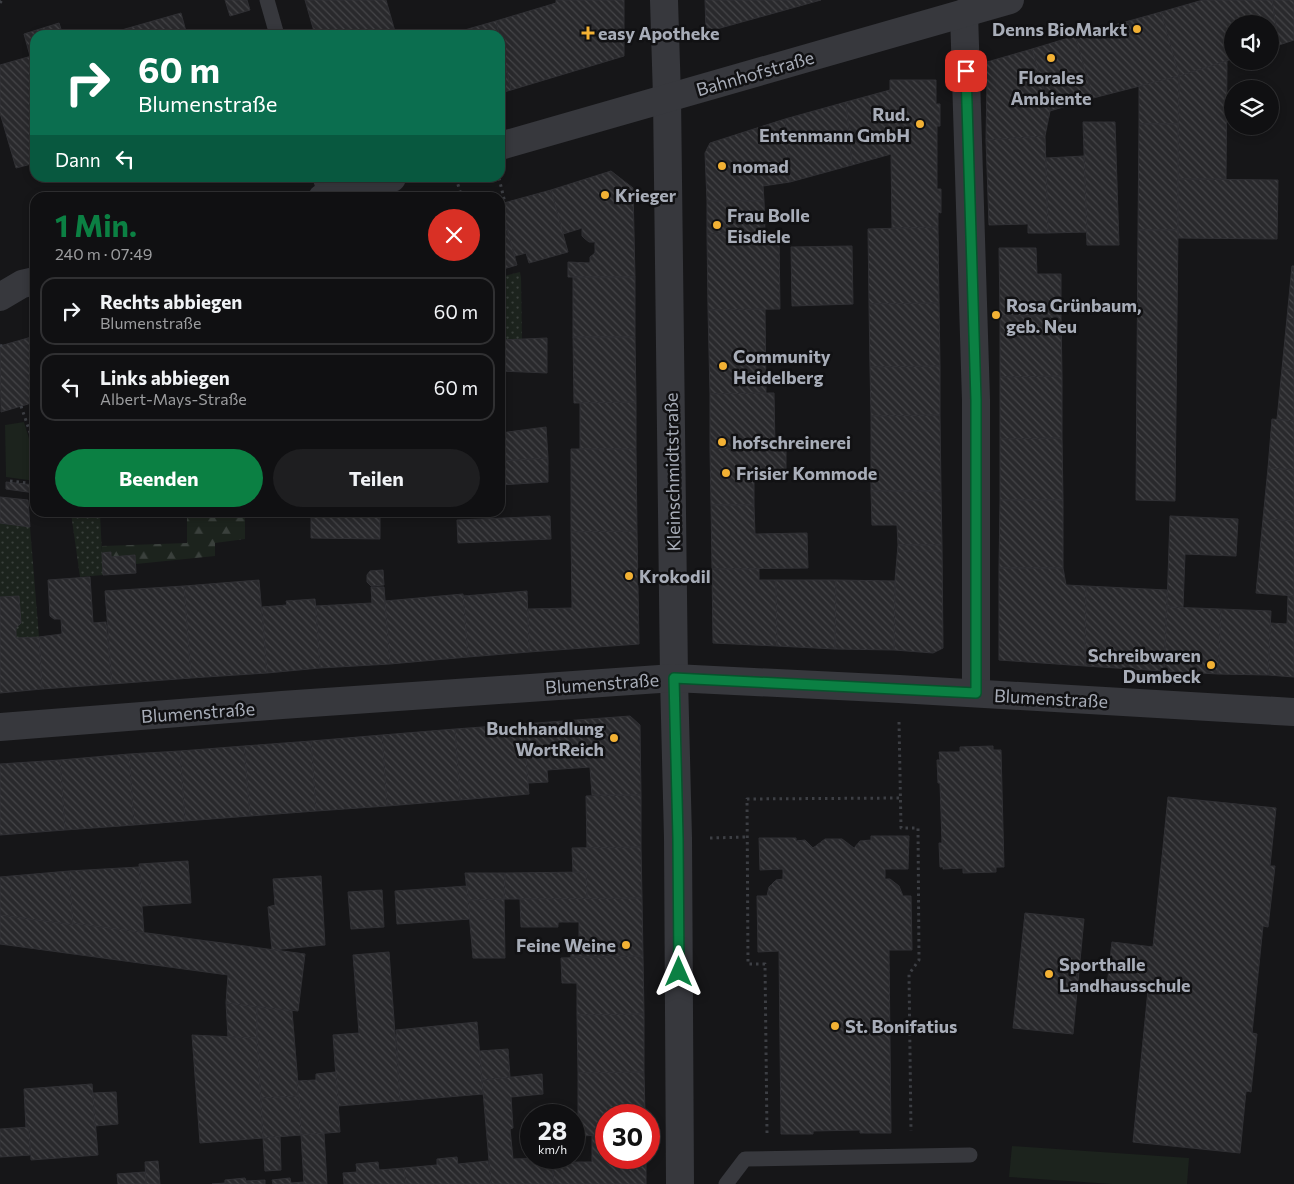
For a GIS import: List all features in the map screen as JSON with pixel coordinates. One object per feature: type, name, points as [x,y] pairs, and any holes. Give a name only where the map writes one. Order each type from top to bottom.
[{"type":"street","name":"Kleinschmidtstraße","points":[[664,0],[678,848],[680,1184]]},
{"type":"street","name":"Bahnhofstraße","points":[[505,145],[1010,0]]},
{"type":"street","points":[[964,13],[976,400],[976,693]]},
{"type":"street","points":[[323,190],[369,182]]},
{"type":"street","name":"Blumenstraße","points":[[0,727],[674,678],[976,693],[1294,712]]},
{"type":"lane","points":[[267,0],[276,30]]},
{"type":"lane","points":[[726,1184],[745,1159],[970,1155]]},
{"type":"path","points":[[21,406],[30,432]]},
{"type":"path","points":[[10,481],[30,483]]},
{"type":"path","points":[[899,689],[901,828],[918,828],[919,960],[908,974],[912,1156]]},
{"type":"path","points":[[767,1158],[765,964],[748,964],[747,799],[900,798]]},
{"type":"green space","points":[[520,272],[522,339],[505,340],[505,276]]},
{"type":"green space","points":[[24,422],[30,442],[30,480],[6,477],[5,425]]},
{"type":"green space","points":[[72,517],[100,517],[103,575],[80,577]]},
{"type":"green space","points":[[187,517],[245,517],[245,539],[215,543],[215,556],[136,564],[135,555],[111,557],[110,552],[102,553],[102,546],[187,543]]},
{"type":"green space","points":[[0,523],[30,527],[39,637],[16,638],[19,596],[0,597]]},
{"type":"green space","points":[[1012,1146],[1189,1158],[1187,1184],[1112,1184],[1009,1177]]},
{"type":"building","points":[[225,0],[247,0],[250,10],[230,16]]},
{"type":"building","points":[[305,0],[386,0],[395,30],[314,30]]},
{"type":"building","points":[[556,0],[624,0],[624,56],[511,90],[505,63],[505,30],[498,30],[496,21],[556,3]]},
{"type":"building","points":[[705,0],[821,0],[706,32]]},
{"type":"building","points":[[1203,0],[1272,0],[1274,15],[1224,15],[1224,62],[1179,76],[1161,12]]},
{"type":"building","points":[[1272,0],[1294,0],[1294,40],[1279,45],[1279,15],[1274,15]]},
{"type":"building","points":[[1161,12],[1179,76],[1093,98],[1075,36]]},
{"type":"building","points":[[181,13],[186,30],[122,30]]},
{"type":"building","points":[[496,21],[498,30],[464,30]]},
{"type":"building","points":[[59,23],[61,30],[37,30]]},
{"type":"building","points":[[30,32],[30,56],[24,34]]},
{"type":"building","points":[[1075,36],[1093,98],[1050,111],[1032,49]]},
{"type":"building","points":[[1032,49],[1050,111],[1045,136],[986,140],[987,82],[985,72],[987,62]]},
{"type":"building","points":[[30,56],[30,164],[16,168],[0,113],[0,65]]},
{"type":"building","points":[[1224,62],[1224,70],[1227,70],[1227,80],[1224,80],[1226,179],[1178,179],[1179,76]]},
{"type":"building","points":[[505,63],[511,90],[505,92]]},
{"type":"building","points":[[1179,76],[1178,124],[1139,124],[1139,86]]},
{"type":"building","points":[[890,80],[936,80],[936,104],[940,104],[940,126],[937,126],[937,189],[941,189],[941,213],[938,212],[938,227],[892,228],[891,154],[852,165],[846,102],[890,90]]},
{"type":"building","points":[[846,102],[852,165],[790,182],[785,119]]},
{"type":"building","points":[[785,119],[790,182],[763,186],[764,201],[707,201],[705,153],[710,143]]},
{"type":"building","points":[[1083,122],[1115,122],[1119,245],[1087,245]]},
{"type":"building","points":[[1139,124],[1178,124],[1178,230],[1138,230]]},
{"type":"building","points":[[1045,136],[1048,233],[1028,233],[1028,224],[989,225],[986,140]]},
{"type":"building","points":[[1084,156],[1087,232],[1048,233],[1046,158]]},
{"type":"building","points":[[611,171],[633,188],[635,277],[568,277],[568,262],[590,263],[590,257],[595,253],[595,242],[589,242],[582,236],[582,228],[563,234],[551,190]]},
{"type":"building","points":[[1178,179],[1278,180],[1277,239],[1178,238]]},
{"type":"building","points":[[551,190],[568,252],[529,263],[526,253],[515,256],[505,221],[505,203]]},
{"type":"building","points":[[707,201],[764,201],[765,233],[707,234]]},
{"type":"building","points":[[505,222],[517,265],[505,269]]},
{"type":"building","points":[[938,227],[939,303],[869,304],[868,229]]},
{"type":"building","points":[[1138,230],[1178,230],[1175,501],[1136,500]]},
{"type":"building","points":[[779,233],[780,309],[708,310],[707,234]]},
{"type":"building","points":[[852,246],[853,304],[792,306],[791,247]]},
{"type":"building","points":[[999,248],[1036,248],[1037,274],[1061,274],[1061,316],[1000,316]]},
{"type":"building","points":[[1292,266],[1294,266],[1294,319],[1287,318]]},
{"type":"building","points":[[573,277],[635,277],[635,337],[573,337]]},
{"type":"building","points":[[939,303],[940,366],[870,367],[869,304]]},
{"type":"building","points":[[765,309],[766,393],[710,394],[708,310]]},
{"type":"building","points":[[1000,316],[1061,316],[1062,376],[1000,377]]},
{"type":"building","points":[[1287,318],[1294,319],[1294,370],[1282,369]]},
{"type":"building","points":[[30,337],[30,403],[1,412],[0,346]]},
{"type":"building","points":[[573,337],[635,337],[636,402],[574,403]]},
{"type":"building","points":[[547,338],[547,373],[505,371],[505,340]]},
{"type":"building","points":[[940,366],[940,415],[871,416],[870,367]]},
{"type":"building","points":[[1282,369],[1294,370],[1294,421],[1277,419]]},
{"type":"building","points":[[1062,376],[1062,438],[1000,439],[1000,377]]},
{"type":"building","points":[[774,393],[775,447],[710,449],[710,394]]},
{"type":"building","points":[[636,402],[636,449],[580,449],[580,403]]},
{"type":"building","points":[[940,415],[941,491],[871,491],[871,416]]},
{"type":"building","points":[[1272,419],[1294,421],[1294,470],[1268,468]]},
{"type":"building","points":[[546,427],[548,458],[505,461],[505,432]]},
{"type":"building","points":[[1062,438],[1063,500],[1000,500],[1000,439]]},
{"type":"building","points":[[786,447],[786,476],[754,477],[754,505],[711,505],[710,449]]},
{"type":"building","points":[[571,449],[636,449],[637,531],[571,532]]},
{"type":"building","points":[[548,458],[548,482],[505,485],[505,461]]},
{"type":"building","points":[[1268,468],[1294,470],[1294,521],[1263,519]]},
{"type":"building","points":[[6,482],[30,484],[30,492],[6,489]]},
{"type":"building","points":[[871,491],[941,491],[942,545],[898,545],[897,525],[872,525]]},
{"type":"building","points":[[0,497],[28,500],[30,527],[0,523]]},
{"type":"building","points":[[1000,500],[1063,500],[1063,568],[999,568]]},
{"type":"building","points":[[711,505],[754,505],[755,534],[807,533],[808,568],[712,569]]},
{"type":"building","points":[[550,516],[551,539],[458,543],[457,520]]},
{"type":"building","points":[[1170,516],[1238,519],[1236,556],[1185,554],[1183,608],[1167,607]]},
{"type":"building","points":[[311,517],[380,517],[380,539],[311,538]]},
{"type":"building","points":[[1263,519],[1294,521],[1294,596],[1256,593]]},
{"type":"building","points":[[637,531],[639,644],[529,652],[528,609],[572,608],[571,532]]},
{"type":"building","points":[[898,545],[942,545],[943,648],[933,653],[894,650],[895,581]]},
{"type":"building","points":[[111,552],[111,557],[135,555],[136,573],[103,575],[102,553]]},
{"type":"building","points":[[999,568],[1063,568],[1066,585],[1086,586],[1085,666],[999,660]]},
{"type":"building","points":[[712,569],[759,569],[759,580],[776,580],[777,646],[713,643]]},
{"type":"building","points":[[383,570],[384,585],[371,586],[367,582],[367,575],[370,571]]},
{"type":"building","points":[[90,577],[93,623],[106,622],[112,684],[42,689],[39,637],[62,634],[61,619],[54,619],[50,616],[48,580]]},
{"type":"building","points":[[259,580],[267,673],[191,678],[184,586]]},
{"type":"building","points":[[776,580],[836,580],[835,649],[777,646]]},
{"type":"building","points":[[836,580],[895,581],[894,650],[835,649]]},
{"type":"building","points":[[184,586],[191,678],[112,684],[105,591]]},
{"type":"building","points":[[1086,586],[1167,590],[1164,671],[1085,666]]},
{"type":"building","points":[[371,587],[384,587],[390,664],[320,668],[316,606],[372,603]]},
{"type":"building","points":[[527,591],[529,652],[468,657],[463,596]]},
{"type":"building","points":[[463,594],[468,657],[390,664],[385,601]]},
{"type":"building","points":[[1288,595],[1294,596],[1294,677],[1268,675],[1270,623],[1287,624]]},
{"type":"building","points":[[19,596],[21,623],[16,628],[16,638],[39,637],[42,689],[0,693],[0,597]]},
{"type":"building","points":[[315,599],[320,668],[267,673],[262,607],[287,605],[286,601]]},
{"type":"building","points":[[1167,607],[1221,609],[1218,674],[1164,671]]},
{"type":"building","points":[[1221,609],[1271,611],[1268,675],[1218,674]]},
{"type":"building","points":[[630,716],[640,725],[641,795],[592,795],[590,767],[547,770],[548,782],[528,783],[523,724]]},
{"type":"building","points":[[523,724],[529,794],[460,800],[455,729]]},
{"type":"building","points":[[455,729],[460,800],[387,806],[382,735]]},
{"type":"building","points":[[382,735],[387,806],[316,811],[311,741]]},
{"type":"building","points":[[311,741],[316,811],[250,816],[244,746]]},
{"type":"building","points":[[244,746],[250,816],[185,821],[180,751]]},
{"type":"building","points":[[993,746],[993,750],[1001,750],[1004,867],[996,867],[996,872],[963,873],[963,868],[943,869],[943,867],[940,867],[939,843],[942,843],[940,783],[938,783],[937,760],[940,760],[939,752],[960,752],[960,747]]},
{"type":"building","points":[[180,751],[185,821],[134,825],[129,754]]},
{"type":"building","points":[[129,754],[134,825],[65,830],[60,760]]},
{"type":"building","points":[[60,760],[65,830],[0,835],[0,764]]},
{"type":"building","points":[[641,795],[641,847],[587,848],[586,796]]},
{"type":"building","points":[[1168,797],[1276,808],[1270,866],[1275,866],[1268,927],[1263,926],[1252,1033],[1257,1034],[1251,1092],[1246,1091],[1240,1153],[1133,1142],[1148,990],[1107,986],[1112,942],[1153,947]]},
{"type":"building","name":"St. Bonifatius","points":[[871,836],[909,836],[908,869],[885,869],[885,879],[890,879],[899,886],[903,896],[911,896],[912,950],[889,950],[891,1133],[860,1133],[860,1130],[813,1131],[813,1134],[781,1134],[779,951],[758,952],[757,896],[767,896],[769,887],[776,880],[783,879],[783,869],[760,870],[759,838],[796,838],[796,841],[805,840],[813,848],[825,839],[842,839],[854,848],[860,841],[871,840]]},
{"type":"building","points":[[641,847],[642,898],[587,899],[586,872],[573,873],[572,848]]},
{"type":"building","points":[[188,861],[191,903],[142,906],[139,864]]},
{"type":"building","points":[[139,867],[144,933],[72,923],[69,871]]},
{"type":"building","points":[[69,871],[73,925],[0,915],[0,877]]},
{"type":"building","points":[[586,872],[587,899],[504,899],[505,873]]},
{"type":"building","points":[[465,873],[505,873],[504,899],[468,900]]},
{"type":"building","points":[[321,876],[325,945],[272,950],[268,907],[275,905],[273,879]]},
{"type":"building","points":[[467,886],[470,919],[397,924],[395,891]]},
{"type":"building","points":[[382,890],[384,927],[351,929],[348,892]]},
{"type":"building","points":[[642,898],[643,956],[571,957],[571,939],[579,939],[579,922],[558,922],[558,927],[521,927],[520,899]]},
{"type":"building","points":[[504,899],[505,958],[473,958],[468,900]]},
{"type":"building","name":"Sporthalle Landhausschule","points":[[1025,913],[1084,919],[1073,1034],[1013,1028]]},
{"type":"building","points":[[0,915],[305,954],[298,1011],[226,1003],[228,975],[0,944]]},
{"type":"building","points":[[389,952],[400,1101],[338,1106],[333,1035],[359,1033],[353,955]]},
{"type":"building","points":[[643,956],[644,1014],[577,1015],[577,983],[562,983],[561,958]]},
{"type":"building","points":[[226,1003],[257,1007],[257,1038],[228,1037]]},
{"type":"building","points":[[257,1007],[292,1011],[299,1096],[261,1098]]},
{"type":"building","points":[[644,1014],[644,1072],[578,1073],[577,1015]]},
{"type":"building","points":[[477,1022],[483,1094],[400,1101],[396,1030]]},
{"type":"building","points":[[192,1035],[257,1038],[263,1138],[200,1143]]},
{"type":"building","points":[[508,1049],[510,1077],[482,1080],[480,1051]]},
{"type":"building","points":[[336,1072],[340,1132],[301,1135],[297,1081],[316,1080],[316,1074]]},
{"type":"building","points":[[644,1072],[645,1104],[595,1104],[595,1135],[585,1136],[585,1104],[578,1104],[578,1073]]},
{"type":"building","points":[[542,1074],[543,1094],[511,1097],[513,1128],[510,1129],[513,1159],[520,1159],[520,1169],[553,1169],[554,1184],[491,1184],[482,1080]]},
{"type":"building","points":[[92,1084],[98,1155],[31,1160],[29,1127],[26,1128],[24,1089]]},
{"type":"building","points":[[116,1092],[118,1124],[95,1126],[93,1093]]},
{"type":"building","points":[[299,1096],[301,1135],[263,1138],[261,1098]]},
{"type":"building","points":[[29,1127],[30,1155],[0,1157],[0,1129]]},
{"type":"building","points":[[324,1133],[327,1184],[304,1184],[301,1135]]},
{"type":"building","points":[[280,1136],[281,1170],[265,1171],[263,1138]]},
{"type":"building","points":[[592,1136],[595,1136],[595,1169],[646,1169],[646,1184],[554,1184],[553,1169],[585,1169],[585,1162],[592,1162]]},
{"type":"building","points":[[457,1157],[458,1164],[488,1161],[491,1184],[406,1184],[404,1168],[437,1165],[437,1159]]},
{"type":"building","points":[[158,1161],[160,1184],[146,1184],[145,1162]]},
{"type":"building","points":[[378,1162],[379,1170],[404,1168],[406,1184],[344,1184],[343,1173],[357,1172],[356,1164]]},
{"type":"building","points":[[145,1172],[146,1184],[118,1184],[117,1174]]},
{"type":"building","points":[[245,1178],[246,1181],[265,1180],[265,1184],[212,1184],[225,1183],[225,1180]]},
{"type":"building","points":[[290,1178],[291,1183],[304,1182],[304,1184],[273,1184],[272,1180]]},
{"type":"place","name":"Denns BioMarkt","points":[[1137,29]]},
{"type":"place","name":"easy Apotheke","points":[[588,33]]},
{"type":"place","name":"Florales Ambiente","points":[[1051,58]]},
{"type":"place","name":"Rud. Entenmann GmbH","points":[[920,124]]},
{"type":"place","name":"nomad","points":[[722,166]]},
{"type":"place","name":"Krieger","points":[[605,195]]},
{"type":"place","name":"Frau Bolle Eisdiele","points":[[717,225]]},
{"type":"place","name":"Rosa Grünbaum, geb. Neu","points":[[996,315]]},
{"type":"place","name":"Community Heidelberg","points":[[723,366]]},
{"type":"place","name":"hofschreinerei","points":[[722,442]]},
{"type":"place","name":"Frisier Kommode","points":[[726,473]]},
{"type":"place","name":"Krokodil","points":[[629,576]]},
{"type":"place","name":"Schreibwaren Dumbeck","points":[[1211,665]]},
{"type":"place","name":"Buchhandlung WortReich","points":[[614,738]]},
{"type":"place","name":"Feine Weine","points":[[626,945]]},
{"type":"place","name":"Sporthalle Landhausschule","points":[[1049,974]]},
{"type":"place","name":"St. Bonifatius","points":[[835,1026]]},
{"type":"route","points":[[679,972],[674,678],[976,693],[976,400],[966,71]]}]
